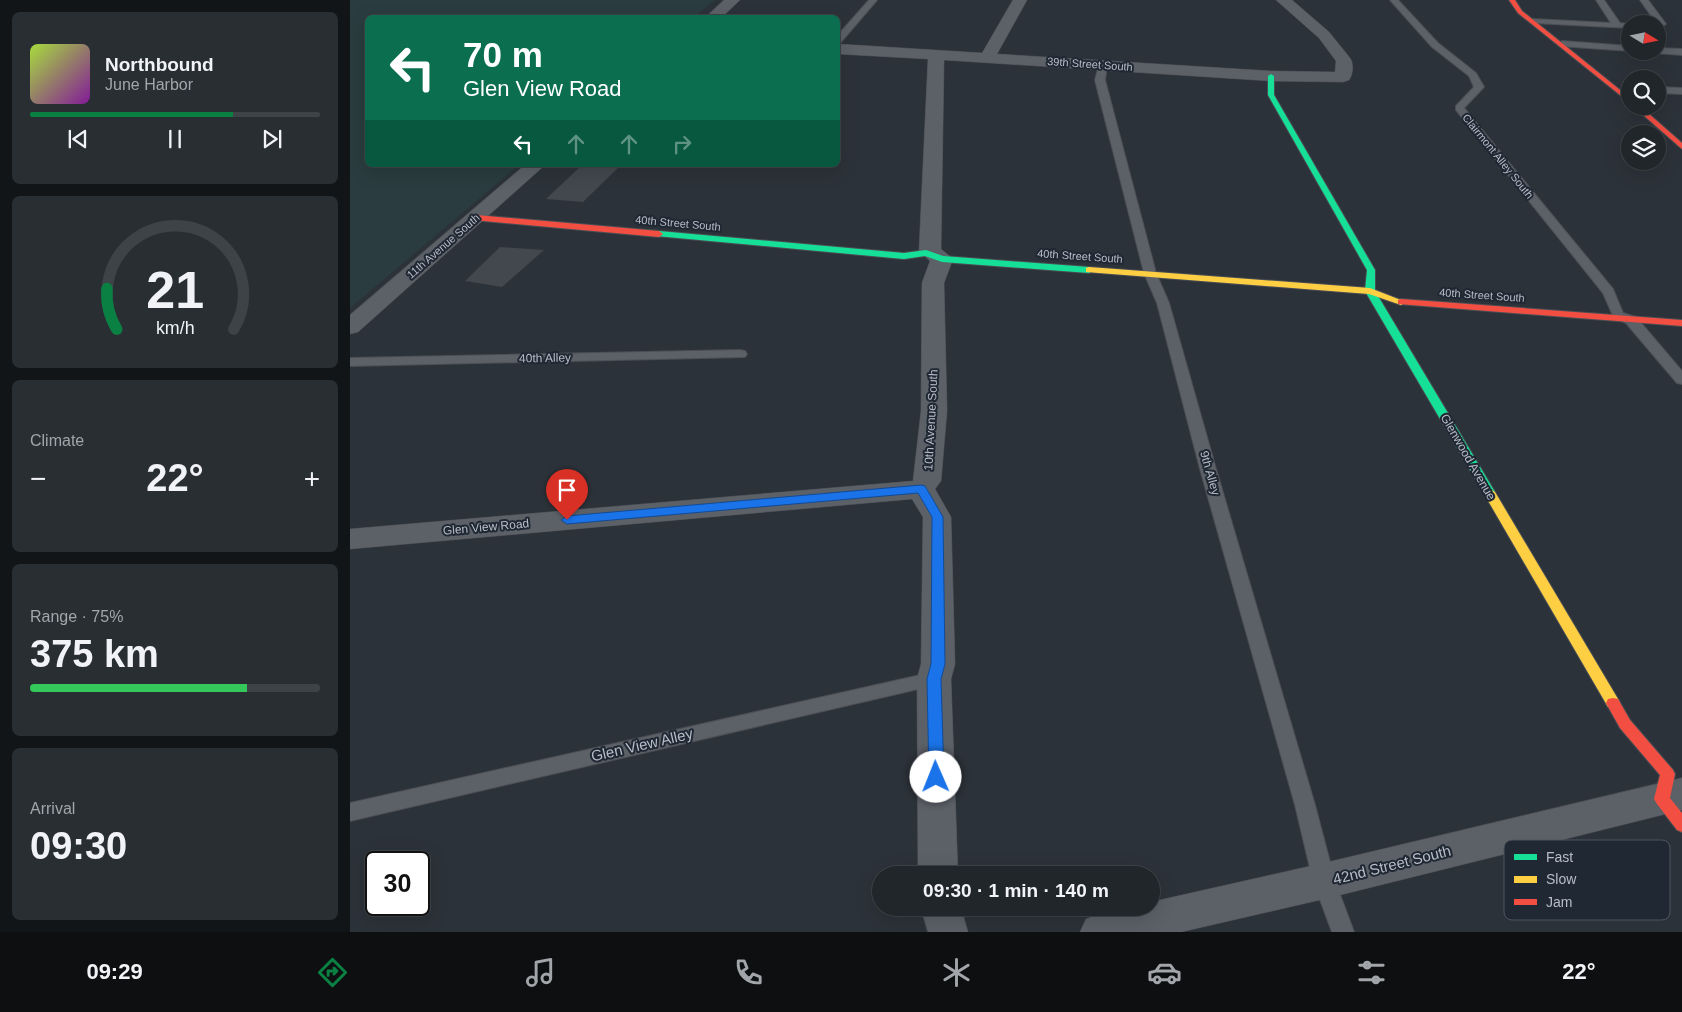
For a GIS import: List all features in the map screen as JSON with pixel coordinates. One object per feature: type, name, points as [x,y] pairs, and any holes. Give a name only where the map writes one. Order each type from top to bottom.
[{"type":"street","points":[[716,15],[733,0]]},
{"type":"street","points":[[988,57],[1020,0]]},
{"type":"street","name":"39th Street South","points":[[840,49],[1271,76],[1343,77],[1344,61],[1324,35],[1283,0]]},
{"type":"street","points":[[1512,0],[1520,12],[1621,94]]},
{"type":"street","points":[[936,55],[930,251],[942,259]]},
{"type":"street","name":"Glenwood Avenue","points":[[1271,76],[1271,95],[1371,270],[1370,291],[1625,724],[1668,774],[1675,806]]},
{"type":"street","points":[[1646,115],[1682,147]]},
{"type":"street","name":"11th Avenue South","points":[[350,327],[534,167]]},
{"type":"street","name":"40th Street South","points":[[476,218],[904,256],[926,253],[942,259],[1150,273],[1370,291],[1398,302],[1682,323]]},
{"type":"street","name":"10th Avenue South","points":[[938,866],[934,679],[938,664],[938,517],[921,489],[928,481],[934,410],[933,283],[942,259]]},
{"type":"street","name":"Glen View Road","points":[[350,539],[921,489]]},
{"type":"street","name":"42nd Street South","points":[[1518,840],[1675,806]]},
{"type":"street","name":"42nd Street South","points":[[1100,932],[1504,843]]},
{"type":"street","points":[[943,916],[948,932]]},
{"type":"lane","points":[[840,38],[873,0]]},
{"type":"lane","name":"Clairmont Alley South","points":[[1394,0],[1434,45],[1473,75],[1479,87],[1459,108],[1609,292],[1618,315],[1631,320]]},
{"type":"lane","points":[[1600,0],[1617,25]]},
{"type":"lane","points":[[1644,0],[1655,15]]},
{"type":"lane","points":[[1533,22],[1621,25]]},
{"type":"lane","points":[[1562,44],[1621,48]]},
{"type":"lane","points":[[1666,51],[1682,52]]},
{"type":"lane","name":"9th Alley","points":[[1103,65],[1100,80],[1150,273],[1163,303],[1208,469],[1305,805],[1324,882],[1343,932]]},
{"type":"lane","points":[[1666,91],[1682,92]]},
{"type":"lane","points":[[1631,320],[1682,380]]},
{"type":"lane","name":"40th Alley","points":[[350,362],[740,354]]},
{"type":"lane","name":"Glen View Alley","points":[[350,812],[934,679]]},
{"type":"shaded area","points":[[350,0],[715,0],[696,15],[365,15],[365,167],[517,167],[350,308]]},
{"type":"building","points":[[580,167],[619,167],[583,202],[546,199]]},
{"type":"building","points":[[500,247],[544,250],[502,287],[465,281]]},
{"type":"traffic: fast","points":[[1271,76],[1271,95],[1371,270],[1370,291],[1489,492]]},
{"type":"traffic: fast","points":[[659,234],[904,256],[926,253],[942,259],[1089,270]]},
{"type":"traffic: slow","points":[[1089,270],[1370,291],[1401,302]]},
{"type":"traffic: slow","points":[[1489,492],[1613,703]]},
{"type":"traffic: jam","points":[[1512,0],[1520,12],[1621,94]]},
{"type":"traffic: jam","points":[[1646,115],[1682,147]]},
{"type":"traffic: jam","points":[[476,218],[659,234]]},
{"type":"traffic: jam","points":[[1401,302],[1682,323]]},
{"type":"traffic: jam","points":[[1613,703],[1625,724],[1668,774],[1662,799],[1682,825]]},
{"type":"route","points":[[567,520],[921,489],[938,517],[938,664],[934,679],[936,777]]}]
